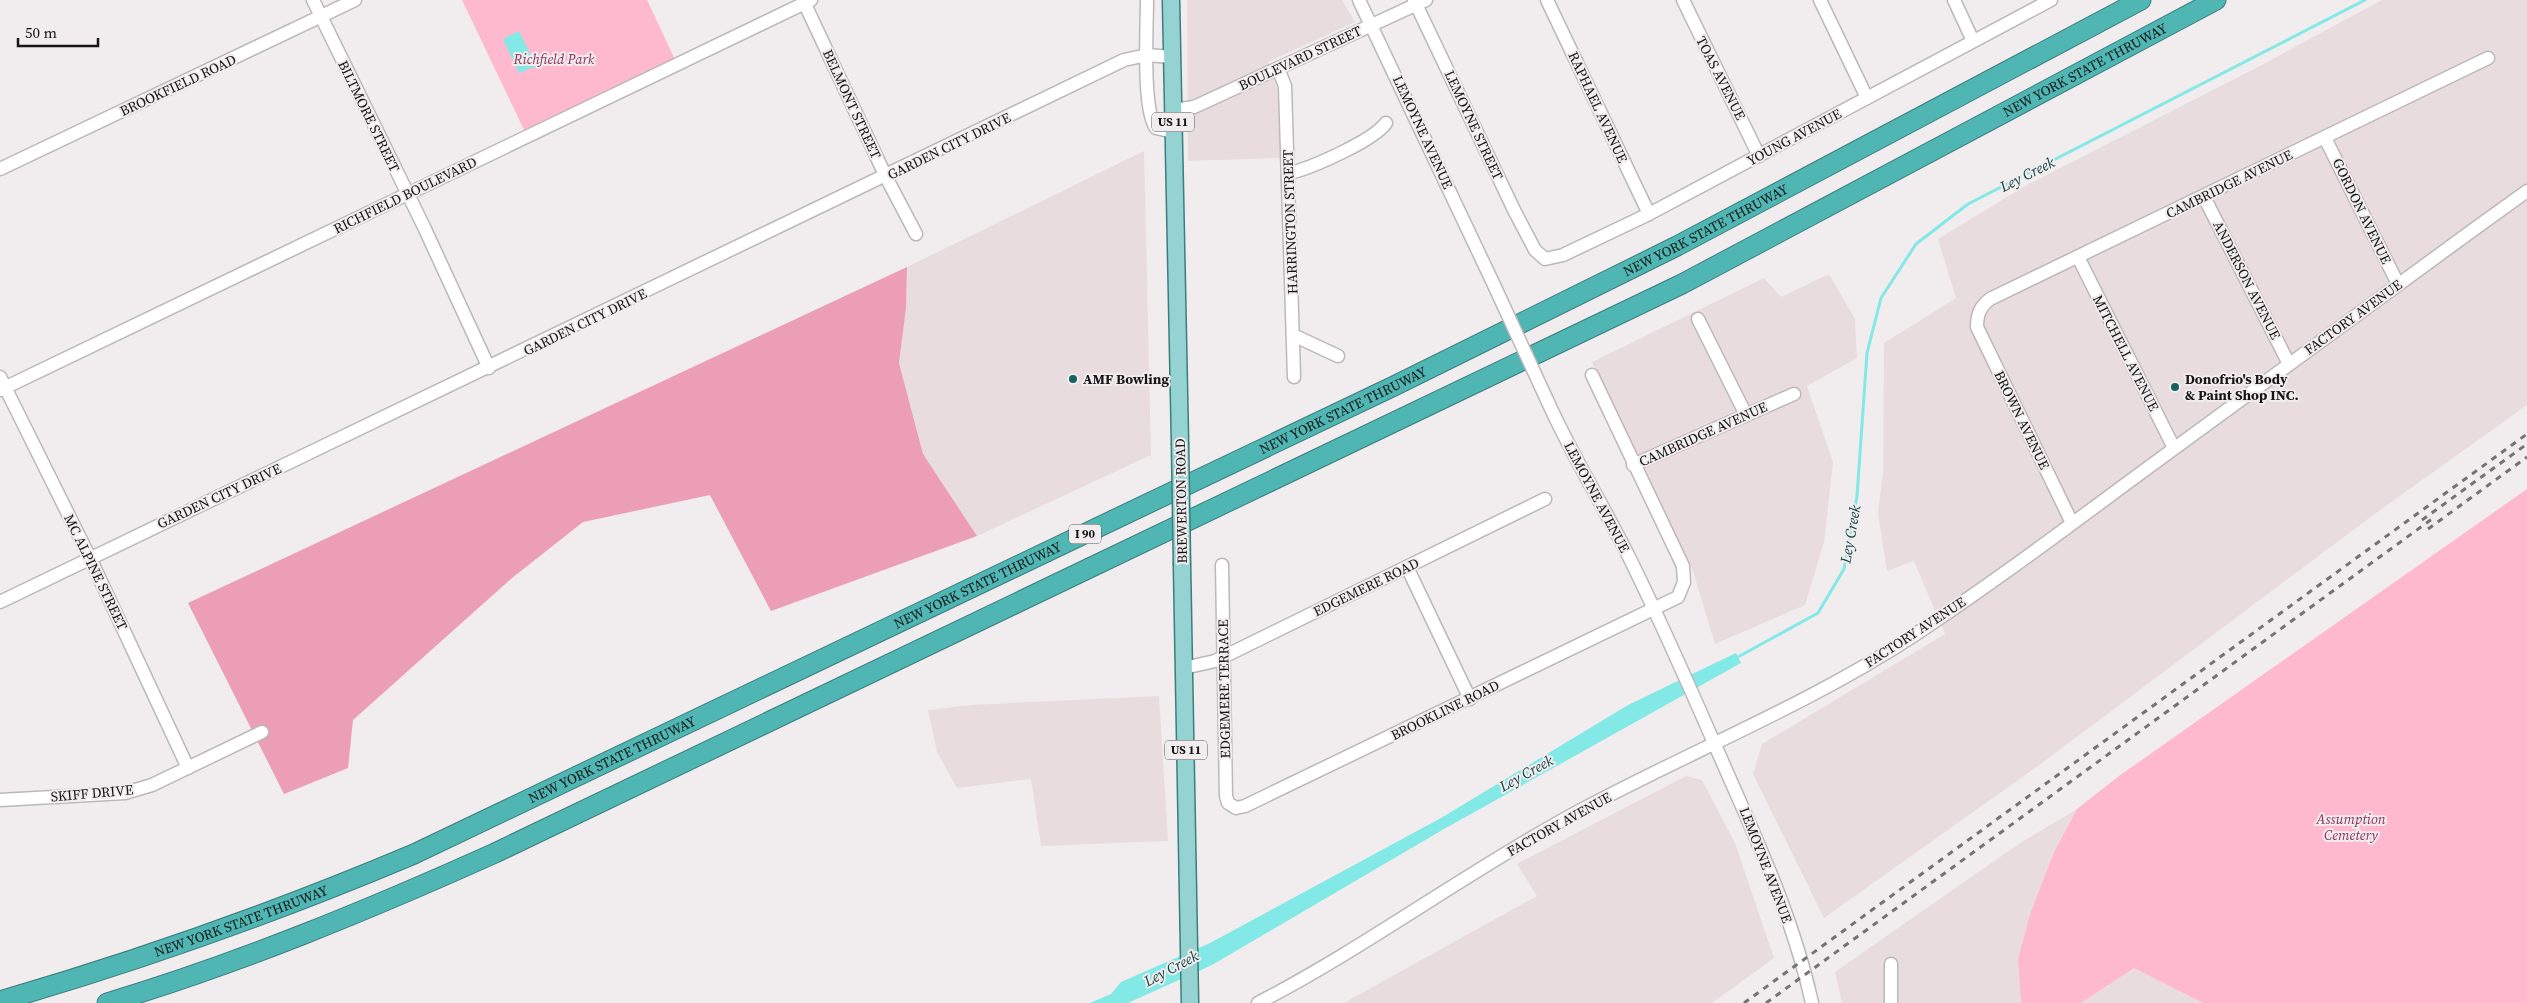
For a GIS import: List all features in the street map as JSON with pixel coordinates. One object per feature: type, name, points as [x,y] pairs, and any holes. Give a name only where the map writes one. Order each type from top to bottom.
[{"type":"highway","name":"NEW YORK STATE THRUWAY","points":[[0,1001],[165,951],[414,854],[1438,364],[1677,246],[2141,0]]},
{"type":"highway","name":"NEW YORK STATE THRUWAY","points":[[107,1003],[242,958],[362,912],[495,853],[1682,284],[2216,0]]},
{"type":"main road","name":"BREWERTON ROAD","points":[[1171,0],[1190,998]]},
{"type":"street","name":"BILTMORE STREET","points":[[312,0],[407,194],[489,368]]},
{"type":"street","name":"BROOKFIELD ROAD","points":[[0,169],[355,0]]},
{"type":"street","points":[[1147,0],[1147,55],[1151,122],[1156,128],[1173,132]]},
{"type":"street","name":"LEMOYNE AVENUE","points":[[1359,0],[1372,24],[1547,400],[1628,554],[1683,668],[1774,879],[1799,951],[1812,1003]]},
{"type":"street","name":"RAPHAEL AVENUE","points":[[1547,0],[1649,214]]},
{"type":"street","name":"TOAS AVENUE","points":[[1683,0],[1760,156]]},
{"type":"street","points":[[1820,0],[1867,98]]},
{"type":"street","points":[[1954,0],[1974,42]]},
{"type":"street","name":"YOUNG AVENUE","points":[[1534,250],[1545,259],[1558,257],[1649,214],[2051,0]]},
{"type":"street","name":"BELMONT STREET","points":[[806,1],[886,177],[916,234]]},
{"type":"street","name":"RICHFIELD BOULEVARD","points":[[2,385],[407,194],[806,1]]},
{"type":"street","name":"BOULEVARD STREET","points":[[1173,110],[1194,107],[1419,2]]},
{"type":"street","name":"LEMOYNE STREET","points":[[1419,2],[1534,250]]},
{"type":"street","name":"GARDEN CITY DRIVE","points":[[0,602],[886,177],[1124,60],[1147,55],[1172,57]]},
{"type":"street","name":"CAMBRIDGE AVENUE","points":[[1977,316],[1982,305],[1990,299],[2488,58]]},
{"type":"street","name":"HARRINGTON STREET","points":[[1278,68],[1286,86],[1290,173],[1294,377]]},
{"type":"street","points":[[1290,173],[1304,170],[1368,138],[1386,123]]},
{"type":"street","name":"GORDON AVENUE","points":[[2325,138],[2398,284]]},
{"type":"street","name":"FACTORY AVENUE","points":[[1258,1003],[1404,919],[1517,845],[1576,813],[1715,745],[1867,664],[1911,638],[2007,572],[2527,191]]},
{"type":"street","name":"ANDERSON AVENUE","points":[[2204,197],[2289,364]]},
{"type":"street","name":"MITCHELL AVENUE","points":[[2078,257],[2174,448]]},
{"type":"street","name":"BROWN AVENUE","points":[[1977,316],[1977,327],[2072,523]]},
{"type":"street","points":[[1698,319],[1746,415]]},
{"type":"street","points":[[1294,336],[1338,356]]},
{"type":"street","points":[[1592,375],[1633,464]]},
{"type":"street","name":"MC ALPINE STREET","points":[[2,385],[90,558],[188,768]]},
{"type":"street","name":"CAMBRIDGE AVENUE","points":[[1654,610],[1678,597],[1685,574],[1683,566],[1633,464],[1794,394]]},
{"type":"street","name":"EDGEMERE ROAD","points":[[1184,668],[1216,661],[1545,499]]},
{"type":"street","name":"EDGEMERE TERRACE","points":[[1222,565],[1226,796],[1228,803],[1236,808]]},
{"type":"street","points":[[1407,567],[1470,698]]},
{"type":"street","name":"BROOKLINE ROAD","points":[[1236,808],[1246,806],[1654,610]]},
{"type":"street","name":"SKIFF DRIVE","points":[[0,800],[125,793],[152,785],[262,732]]},
{"type":"street","points":[[1891,964],[1891,1003]]},
{"type":"shaded area","points":[[1187,0],[1342,0],[1355,22],[1268,62],[1280,98],[1280,158],[1188,161]]},
{"type":"shaded area","points":[[2382,0],[2527,0],[2527,405],[2376,513],[2038,766],[1824,918],[1753,774],[1762,744],[1945,634],[1914,561],[1887,571],[1878,513],[1883,472],[1884,343],[1956,298],[1938,239],[2025,186],[2256,68]]},
{"type":"shaded area","points":[[1144,151],[1151,455],[977,536],[923,454],[899,363],[906,308],[907,267]]},
{"type":"shaded area","points":[[907,267],[906,308],[899,363],[923,454],[977,536],[771,611],[710,495],[583,522],[512,578],[353,720],[348,768],[284,794],[188,603]]},
{"type":"shaded area","points":[[1829,274],[1855,319],[1857,358],[1807,386],[1833,462],[1824,542],[1805,605],[1715,644],[1692,568],[1592,362],[1764,278],[1781,297]]},
{"type":"shaded area","points":[[1159,696],[1168,841],[1041,846],[1031,779],[957,788],[937,752],[928,710],[970,705]]},
{"type":"shaded area","points":[[1686,776],[1702,780],[1735,843],[1774,958],[1712,1003],[1344,1003],[1537,896],[1517,864]]},
{"type":"shaded area","points":[[2077,809],[2054,852],[2030,914],[2018,959],[2021,1003],[1842,1003],[1835,972],[2020,843]]},
{"type":"shaded area","points":[[2134,968],[2203,1003],[2081,1003]]},
{"type":"green space","name":"Richfield Park","points":[[462,0],[647,0],[677,64],[527,136]]},
{"type":"green space","name":"Assumption Cemetery","points":[[2527,489],[2527,1003],[2203,1003],[2134,968],[2081,1003],[2021,1003],[2018,959],[2030,914],[2054,852],[2077,809],[2119,776]]},
{"type":"water","points":[[519,31],[536,66],[519,73],[503,39]]},
{"type":"water","points":[[1736,653],[1741,663],[1444,829],[1212,965],[1128,1003],[1090,1003],[1111,994],[1121,982],[1210,943],[1441,818],[1628,705]]},
{"type":"waterway","name":"Ley Creek","points":[[1736,658],[1818,613],[1844,569],[1857,496],[1867,353],[1881,298],[1916,244],[1968,204],[2365,0]]},
{"type":"railway","points":[[1744,1003],[2527,434]]},
{"type":"railway","points":[[2422,520],[2527,444]]},
{"type":"railway","points":[[2428,529],[2527,457]]},
{"type":"railway","points":[[1766,1003],[2432,519]]},
{"type":"place","name":"AMF Bowling","points":[[1073,379]]},
{"type":"place","name":"Donofrio's Body & Paint Shop INC.","points":[[2175,387]]}]
